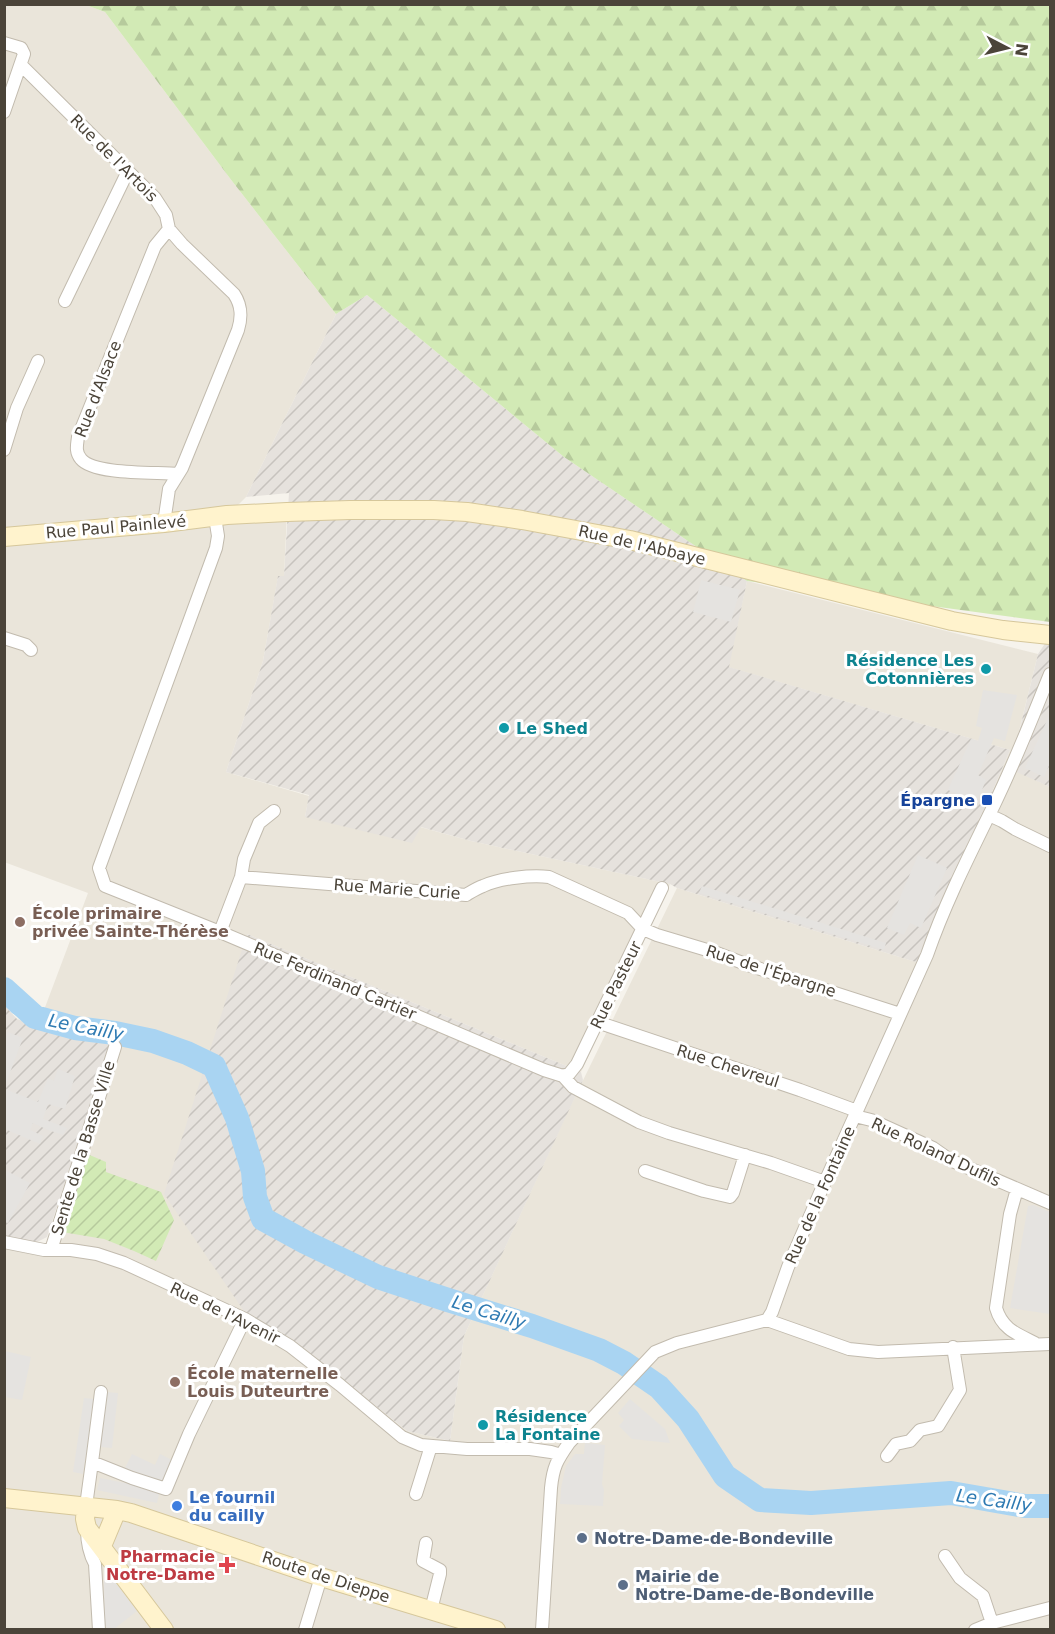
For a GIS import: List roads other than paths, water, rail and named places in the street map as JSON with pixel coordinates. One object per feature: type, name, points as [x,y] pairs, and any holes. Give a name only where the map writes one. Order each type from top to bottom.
[{"type":"street","name":"Rue de l'Artois","points":[[4,43],[24,51],[21,65],[161,206],[169,229],[234,294],[239,302],[241,321],[238,330],[182,468],[177,474]]},
{"type":"street","points":[[4,112],[21,65]]},
{"type":"street","points":[[65,301],[128,171]]},
{"type":"street","name":"Rue d'Alsace","points":[[169,229],[155,246],[78,437],[76,449],[82,461],[95,468],[177,474]]},
{"type":"street","points":[[4,450],[17,408],[38,361]]},
{"type":"street","points":[[164,523],[169,489],[177,474]]},
{"type":"street","name":"Rue de l'Abbaye","points":[[221,516],[287,512],[434,510],[494,516],[630,540],[952,621],[1050,635]]},
{"type":"street","name":"Rue Paul Painlevé","points":[[4,537],[221,516]]},
{"type":"street","name":"Rue Ferdinand Cartier","points":[[221,516],[216,548],[99,868],[105,886],[563,1076],[573,1087],[639,1122],[825,1182]]},
{"type":"street","points":[[4,638],[26,645],[31,650]]},
{"type":"street","name":"Rue de la Fontaine","points":[[767,1320],[825,1182],[927,955],[934,933],[1050,674]]},
{"type":"street","points":[[220,932],[241,877],[244,859],[259,823],[274,811]]},
{"type":"street","points":[[988,816],[1050,846]]},
{"type":"street","name":"Rue Marie Curie","points":[[241,877],[466,895],[494,882],[537,875],[549,877],[627,913],[643,929]]},
{"type":"street","name":"Rue Pasteur","points":[[563,1076],[569,1074],[578,1064],[662,888]]},
{"type":"street","name":"Rue de l'Épargne","points":[[643,929],[900,1014]]},
{"type":"street","name":"Rue Chevreul","points":[[597,1022],[800,1090],[856,1114]]},
{"type":"street","name":"Sente de la Basse Ville","points":[[51,1250],[115,1047]]},
{"type":"street","name":"Rue Roland Dufils","points":[[856,1114],[933,1148],[950,1160],[1050,1203]]},
{"type":"street","points":[[645,1171],[730,1197],[745,1155]]},
{"type":"street","points":[[1017,1189],[1010,1214],[996,1308],[1006,1327],[1044,1344]]},
{"type":"street","name":"Rue de l'Avenir","points":[[4,1242],[44,1250],[70,1250],[97,1254],[124,1263],[245,1319],[290,1346],[340,1384],[402,1437],[421,1446],[530,1449],[561,1455]]},
{"type":"street","points":[[92,1462],[166,1489],[189,1434],[245,1319]]},
{"type":"street","points":[[542,1629],[553,1471],[569,1443],[655,1352],[677,1343],[767,1320],[849,1349],[891,1352],[952,1347],[1044,1344]]},
{"type":"street","points":[[887,1455],[896,1444],[910,1441],[920,1430],[938,1426],[955,1399],[960,1390],[952,1347]]},
{"type":"street","points":[[99,1629],[95,1564],[87,1541],[86,1518],[101,1392]]},
{"type":"street","points":[[416,1494],[431,1446]]},
{"type":"street","name":"Route de Dieppe","points":[[4,1498],[86,1518]]},
{"type":"street","name":"Route de Dieppe","points":[[4,1510],[86,1518],[131,1513],[321,1577],[431,1610],[462,1625],[495,1629]]},
{"type":"street","points":[[95,1564],[115,1516]]},
{"type":"street","points":[[86,1518],[102,1546],[164,1629]]},
{"type":"street","points":[[426,1543],[423,1561],[440,1570],[431,1610]]},
{"type":"street","points":[[945,1556],[960,1578],[982,1596],[992,1623]]},
{"type":"street","points":[[306,1629],[321,1577]]},
{"type":"street","points":[[975,1629],[1050,1608]]},
{"type":"water","points":[[4,976],[31,1003],[24,1020],[5,1006]]},
{"type":"waterway","name":"Le Cailly","points":[[4,989],[35,1017],[75,1028],[153,1041],[214,1066],[237,1118],[253,1171],[255,1197],[263,1219],[378,1277],[532,1326],[599,1350],[624,1363],[659,1387],[688,1419],[725,1476],[760,1500],[811,1503],[951,1493],[1025,1506],[1050,1506]]},
{"type":"place","name":"Résidence Les Cotonnières","points":[[986,669]]},
{"type":"place","name":"Le Shed","points":[[504,728]]},
{"type":"place","name":"Épargne","points":[[987,800]]},
{"type":"place","name":"École primaire privée Sainte-Thérèse","points":[[20,922]]},
{"type":"place","name":"École maternelle Louis Duteurtre","points":[[175,1382]]},
{"type":"place","name":"Résidence La Fontaine","points":[[483,1425]]},
{"type":"place","name":"Le fournil du cailly","points":[[177,1506]]},
{"type":"place","name":"Notre-Dame-de-Bondeville","points":[[582,1538]]},
{"type":"place","name":"Pharmacie Notre-Dame","points":[[227,1565]]},
{"type":"place","name":"Mairie de Notre-Dame-de-Bondeville","points":[[623,1585]]}]
